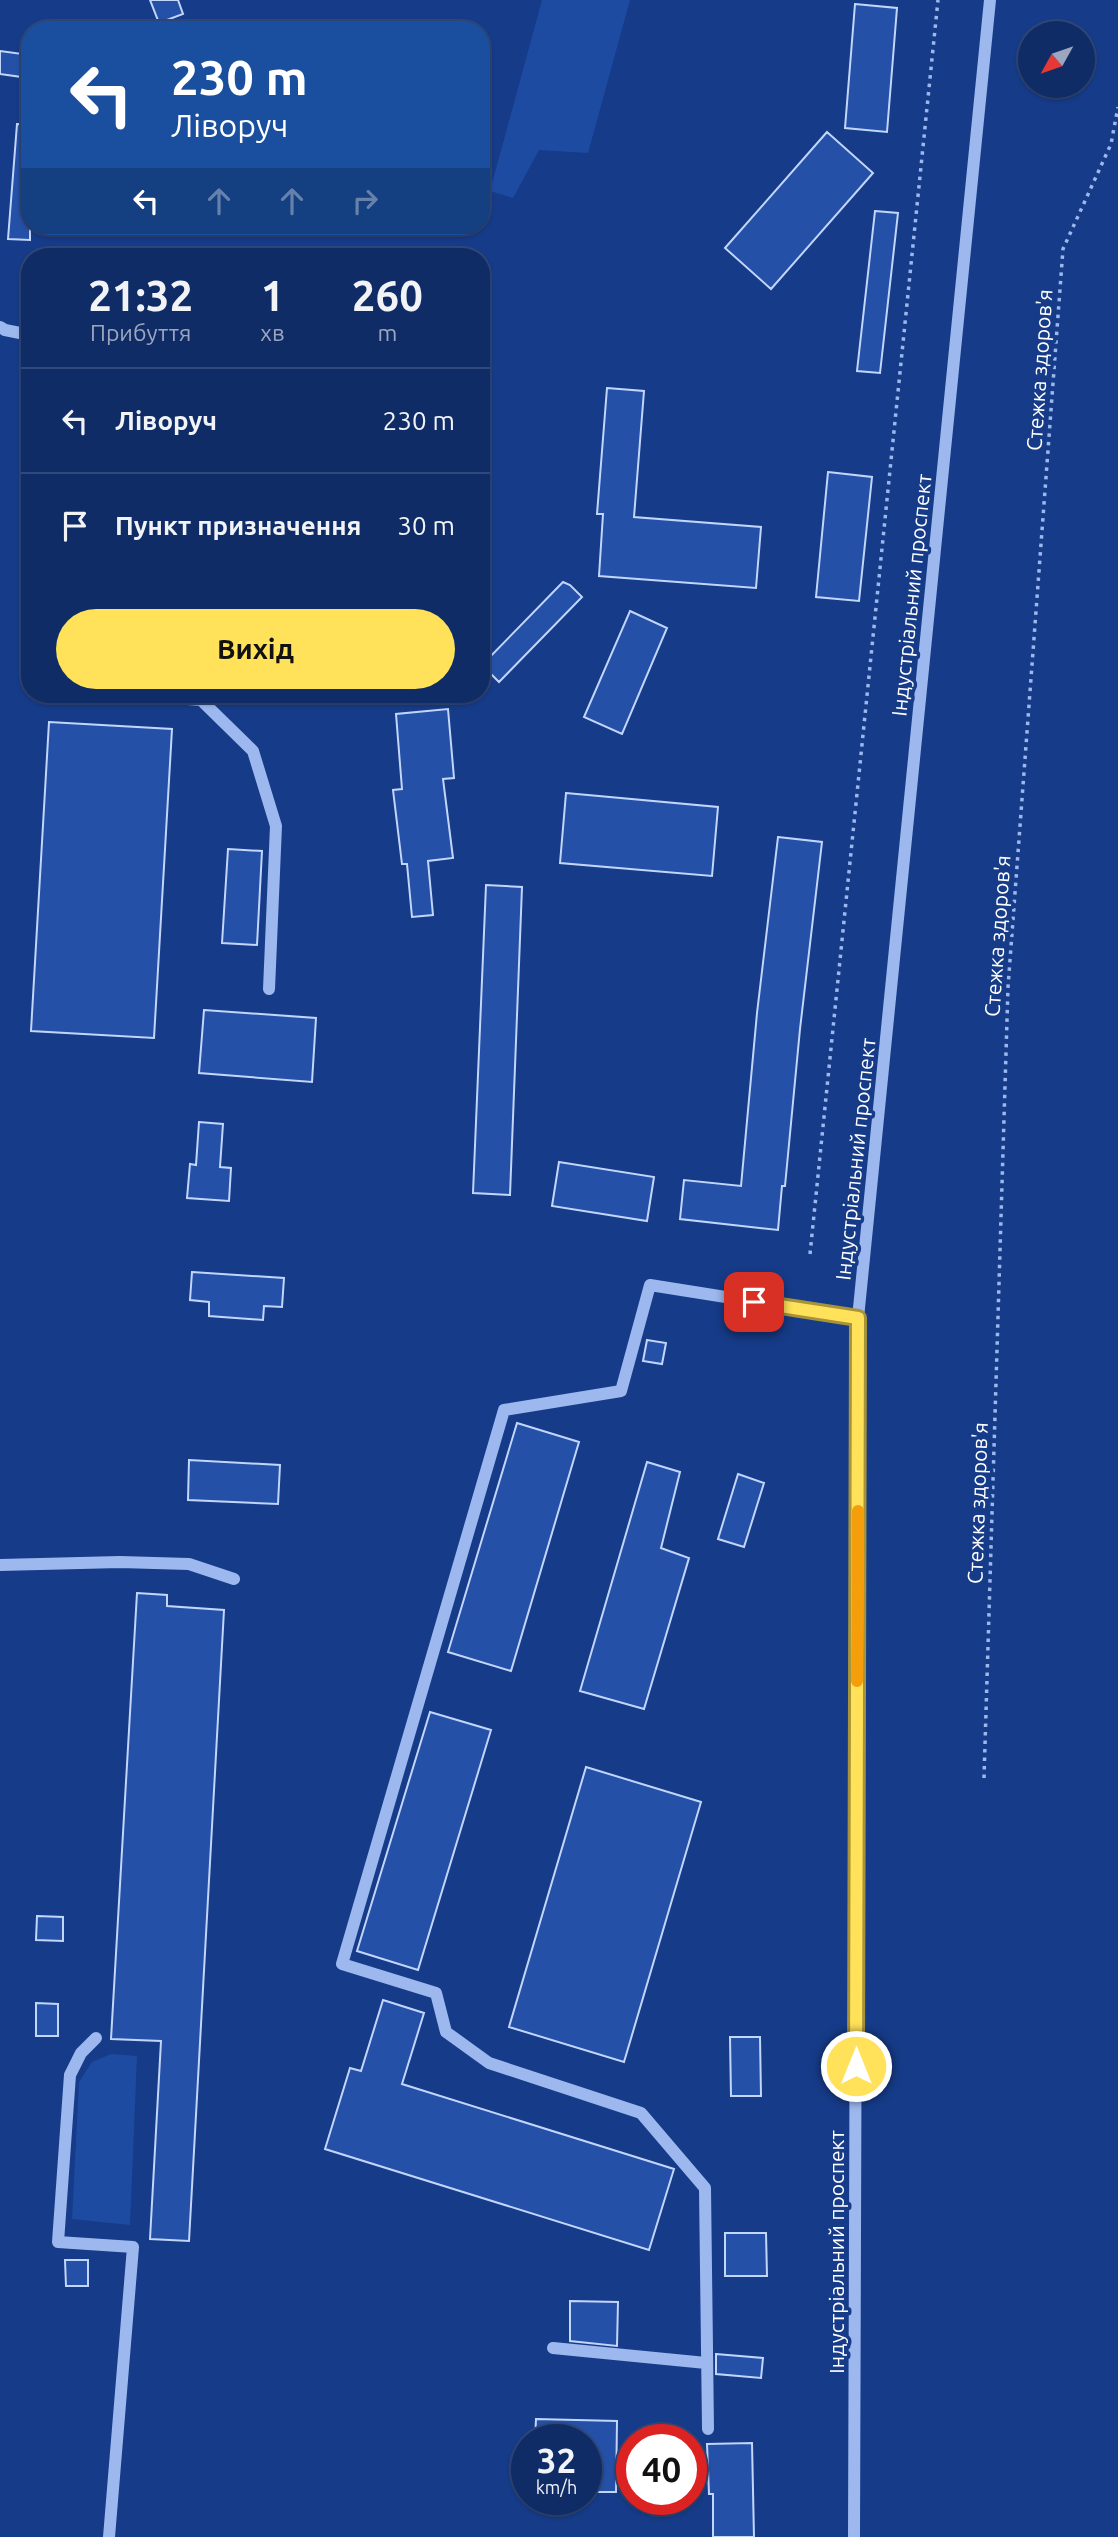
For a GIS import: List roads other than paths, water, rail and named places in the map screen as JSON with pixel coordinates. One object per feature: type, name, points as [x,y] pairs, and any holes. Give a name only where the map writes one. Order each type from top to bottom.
[{"type":"street","name":"Індустріальний проспект","points":[[854,2537],[858,1318],[990,0]]},
{"type":"street","points":[[0,327],[21,333]]},
{"type":"street","points":[[204,703],[253,751],[276,826],[269,989]]},
{"type":"street","points":[[708,2429],[705,2188],[641,2113],[489,2063],[446,2032],[436,1993],[342,1964],[504,1410],[621,1391],[650,1285],[858,1318]]},
{"type":"street","points":[[0,1565],[120,1562],[189,1564],[234,1579]]},
{"type":"street","points":[[96,2038],[81,2053],[69,2075],[58,2242],[133,2247],[108,2537]]},
{"type":"street","points":[[553,2348],[706,2363]]}]
